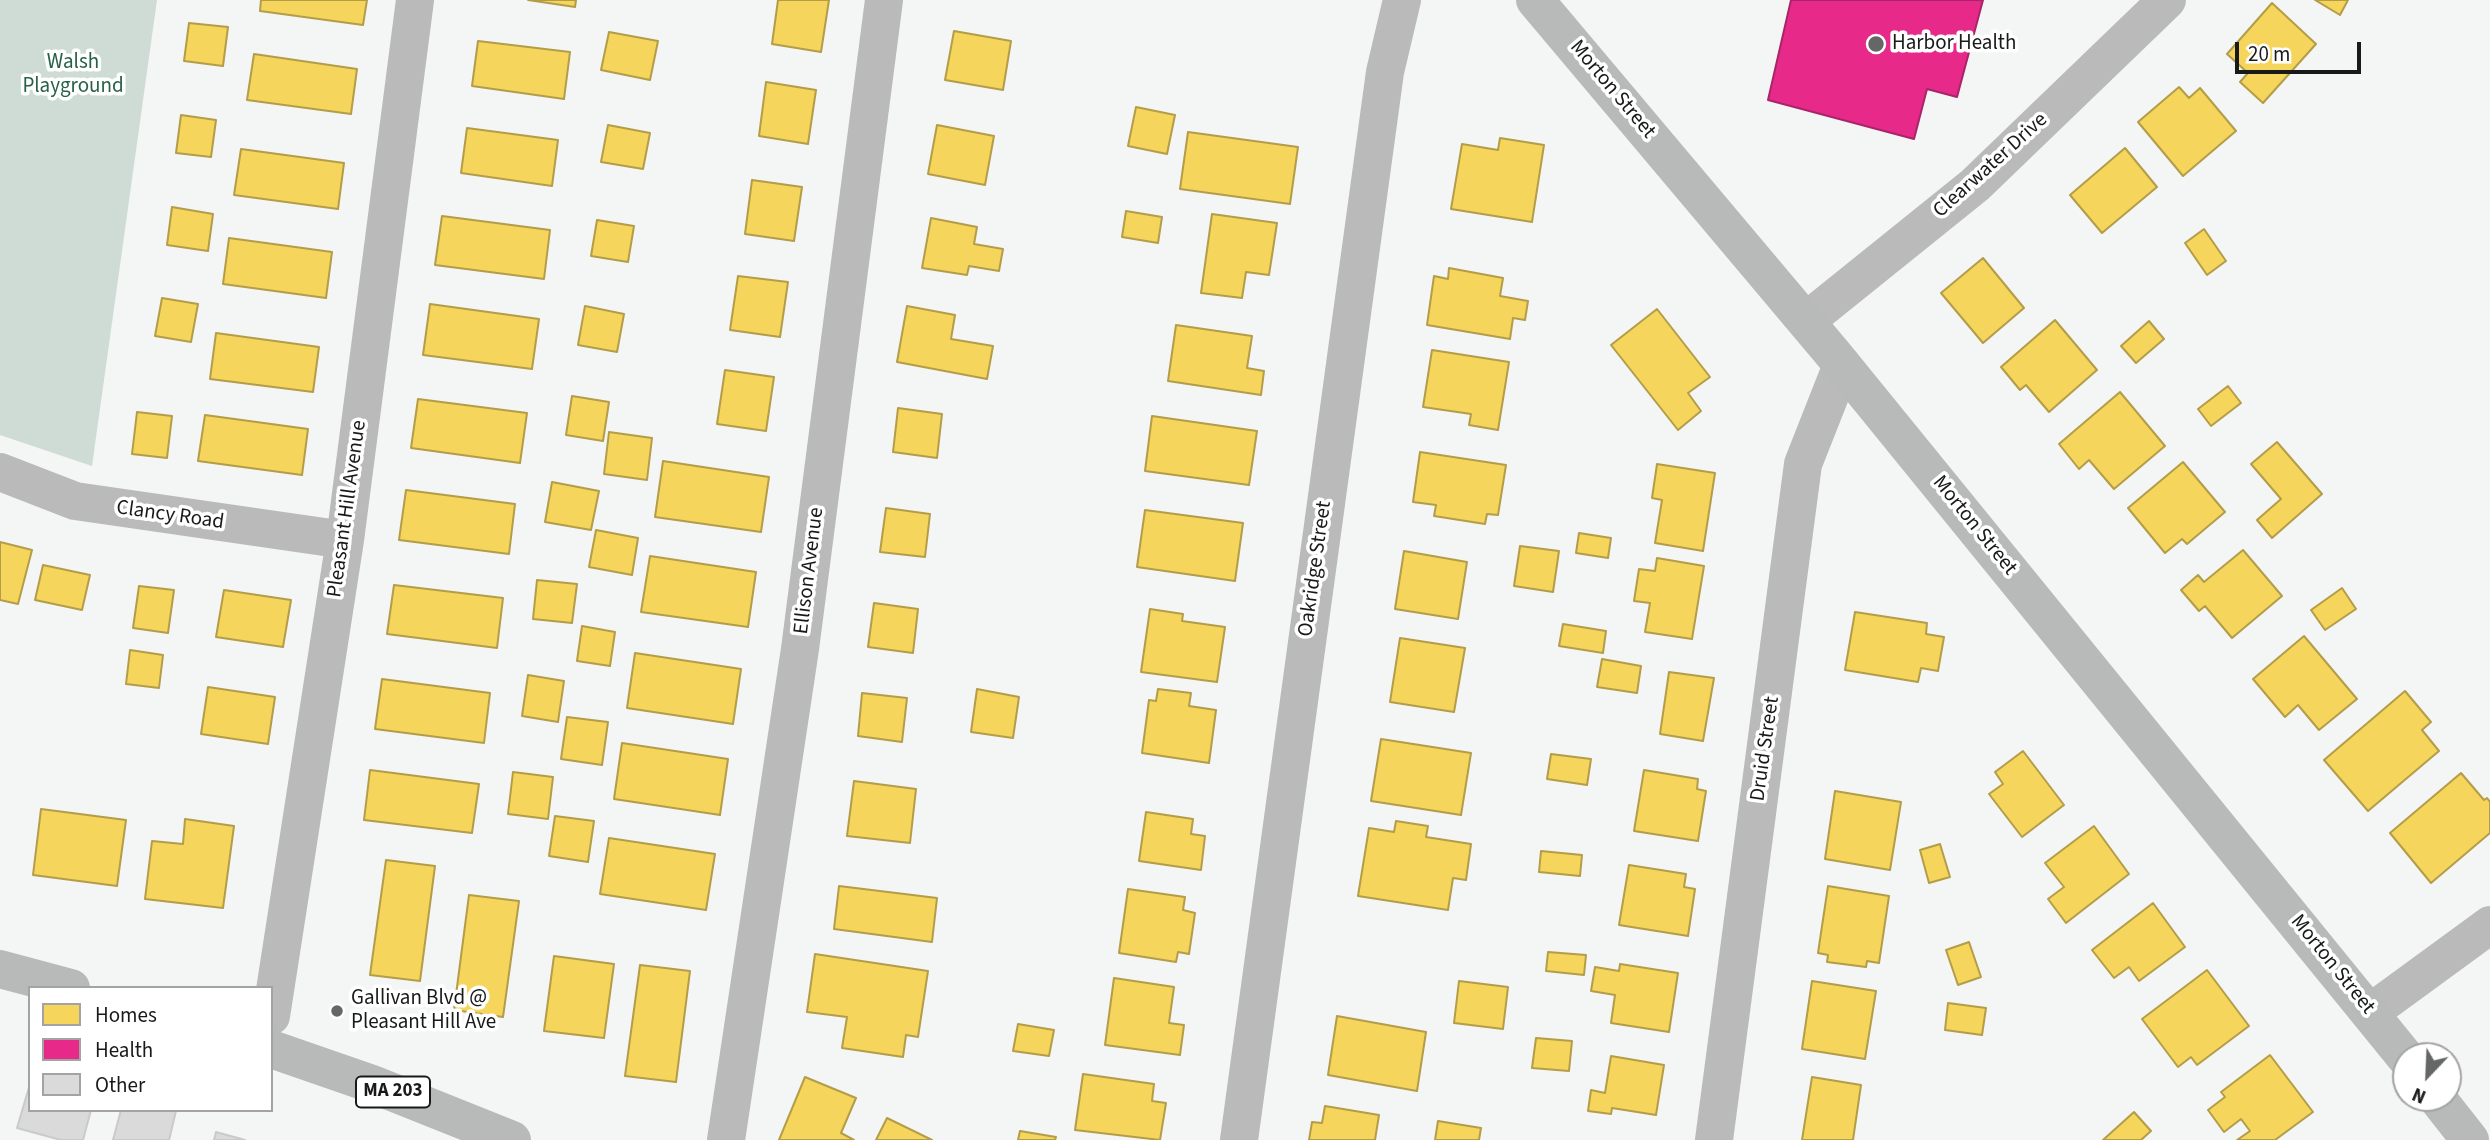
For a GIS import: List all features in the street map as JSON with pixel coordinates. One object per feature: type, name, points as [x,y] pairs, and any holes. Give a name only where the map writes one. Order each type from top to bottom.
[{"type":"highway","points":[[0,969],[64,986]]},
{"type":"highway","name":"MA 203","points":[[273,1050],[372,1084],[512,1140]]},
{"type":"main road","name":"Morton Street","points":[[1535,0],[1806,321],[2394,1042]]},
{"type":"main road","points":[[2448,1112],[2470,1140]]},
{"type":"street","name":"Pleasant Hill Avenue","points":[[273,1003],[345,540],[415,0]]},
{"type":"street","name":"Ellison Avenue","points":[[726,1140],[800,649],[884,0]]},
{"type":"street","name":"Oakridge Street","points":[[1239,1140],[1383,85],[1402,0]]},
{"type":"street","name":"Clearwater Drive","points":[[1806,321],[1975,185],[2167,0]]},
{"type":"street","name":"Druid Street","points":[[1714,1140],[1803,464],[1842,365]]},
{"type":"street","name":"Clancy Road","points":[[0,472],[75,501],[345,540]]},
{"type":"street","points":[[2371,1012],[2490,925]]},
{"type":"green space","name":"Walsh Playground","points":[[0,0],[157,0],[92,466],[0,435]]},
{"type":"building: Homes","points":[[261,0],[367,0],[363,25],[260,11]]},
{"type":"building: Homes","points":[[528,0],[576,0],[575,7]]},
{"type":"building: Homes","points":[[778,0],[829,0],[821,52],[772,44]]},
{"type":"building: Homes","points":[[2315,0],[2348,0],[2340,15]]},
{"type":"building: Homes","points":[[2272,3],[2316,44],[2263,103],[2240,82],[2248,73],[2227,54]]},
{"type":"building: Homes","points":[[189,23],[228,27],[223,66],[184,61]]},
{"type":"building: Homes","points":[[954,31],[1011,41],[1003,90],[945,80]]},
{"type":"building: Homes","points":[[609,32],[658,41],[650,80],[601,70]]},
{"type":"building: Homes","points":[[478,41],[570,52],[564,99],[472,86]]},
{"type":"building: Homes","points":[[254,54],[357,69],[351,114],[247,100]]},
{"type":"building: Homes","points":[[766,82],[816,90],[808,144],[759,136]]},
{"type":"building: Homes","points":[[2179,87],[2189,98],[2200,88],[2236,131],[2183,176],[2138,122]]},
{"type":"building: Homes","points":[[1136,107],[1175,115],[1167,154],[1128,146]]},
{"type":"building: Homes","points":[[181,115],[216,120],[211,157],[176,153]]},
{"type":"building: Homes","points":[[608,125],[650,133],[643,169],[601,162]]},
{"type":"building: Homes","points":[[937,125],[994,136],[985,185],[928,174]]},
{"type":"building: Homes","points":[[467,128],[558,140],[552,186],[461,173]]},
{"type":"building: Homes","points":[[1188,132],[1298,147],[1290,204],[1180,189]]},
{"type":"building: Homes","points":[[1500,138],[1544,145],[1532,222],[1451,209],[1462,144],[1498,150]]},
{"type":"building: Homes","points":[[2125,148],[2157,187],[2102,233],[2070,195]]},
{"type":"building: Homes","points":[[241,149],[344,163],[338,209],[234,195]]},
{"type":"building: Homes","points":[[752,180],[802,187],[794,241],[745,234]]},
{"type":"building: Homes","points":[[172,207],[213,214],[208,251],[167,245]]},
{"type":"building: Homes","points":[[1126,211],[1162,217],[1158,243],[1122,237]]},
{"type":"building: Homes","points":[[1212,214],[1277,223],[1269,275],[1246,272],[1242,298],[1201,293]]},
{"type":"building: Homes","points":[[442,216],[550,230],[544,279],[435,265]]},
{"type":"building: Homes","points":[[931,218],[977,227],[974,244],[1003,249],[999,271],[969,266],[967,275],[922,268]]},
{"type":"building: Homes","points":[[597,220],[634,226],[628,262],[591,256]]},
{"type":"building: Homes","points":[[2204,229],[2226,261],[2207,275],[2185,243]]},
{"type":"building: Homes","points":[[229,238],[332,252],[326,298],[223,284]]},
{"type":"building: Homes","points":[[1983,258],[2024,308],[1983,343],[1941,293]]},
{"type":"building: Homes","points":[[1449,268],[1503,278],[1500,296],[1528,301],[1525,320],[1513,318],[1510,339],[1427,325],[1434,276],[1448,279]]},
{"type":"building: Homes","points":[[738,276],[788,282],[780,337],[730,330]]},
{"type":"building: Homes","points":[[162,298],[198,304],[191,342],[155,336]]},
{"type":"building: Homes","points":[[430,304],[539,319],[532,369],[423,355]]},
{"type":"building: Homes","points":[[585,306],[624,314],[617,352],[578,345]]},
{"type":"building: Homes","points":[[907,306],[955,315],[951,339],[993,346],[987,379],[897,362]]},
{"type":"building: Homes","points":[[1657,309],[1710,377],[1688,393],[1701,411],[1678,430],[1611,345]]},
{"type":"building: Homes","points":[[2055,320],[2097,370],[2049,412],[2026,385],[2020,390],[2001,367]]},
{"type":"building: Homes","points":[[2149,321],[2164,339],[2136,363],[2121,346]]},
{"type":"building: Homes","points":[[1176,325],[1252,336],[1247,368],[1264,371],[1261,395],[1168,381]]},
{"type":"building: Homes","points":[[216,333],[319,347],[313,392],[210,379]]},
{"type":"building: Homes","points":[[1432,350],[1509,362],[1498,430],[1469,425],[1471,414],[1423,407]]},
{"type":"building: Homes","points":[[725,370],[774,377],[766,431],[717,424]]},
{"type":"building: Homes","points":[[2228,386],[2241,403],[2211,426],[2198,409]]},
{"type":"building: Homes","points":[[2120,392],[2165,446],[2114,489],[2089,460],[2079,469],[2059,444]]},
{"type":"building: Homes","points":[[572,396],[609,402],[603,441],[566,435]]},
{"type":"building: Homes","points":[[418,399],[527,413],[520,463],[411,448]]},
{"type":"building: Homes","points":[[898,408],[942,414],[937,458],[893,452]]},
{"type":"building: Homes","points":[[137,412],[172,416],[167,458],[132,454]]},
{"type":"building: Homes","points":[[205,415],[308,429],[302,475],[198,461]]},
{"type":"building: Homes","points":[[1152,416],[1257,431],[1249,485],[1145,471]]},
{"type":"building: Homes","points":[[609,432],[652,438],[647,480],[604,474]]},
{"type":"building: Homes","points":[[2277,442],[2322,494],[2272,538],[2257,520],[2281,499],[2251,464]]},
{"type":"building: Homes","points":[[1420,452],[1506,465],[1498,515],[1487,514],[1485,524],[1434,516],[1436,505],[1413,502]]},
{"type":"building: Homes","points":[[663,461],[769,477],[761,532],[655,517]]},
{"type":"building: Homes","points":[[2183,462],[2225,512],[2187,544],[2182,539],[2165,553],[2128,508]]},
{"type":"building: Homes","points":[[1657,464],[1715,473],[1703,551],[1655,543],[1662,500],[1652,498]]},
{"type":"building: Homes","points":[[552,482],[599,491],[591,530],[545,522]]},
{"type":"building: Homes","points":[[406,490],[515,504],[509,554],[399,540]]},
{"type":"building: Homes","points":[[886,508],[930,514],[925,557],[880,552]]},
{"type":"building: Homes","points":[[1145,510],[1243,523],[1235,581],[1137,567]]},
{"type":"building: Homes","points":[[596,530],[638,538],[632,575],[589,567]]},
{"type":"building: Homes","points":[[1579,533],[1611,538],[1608,558],[1576,553]]},
{"type":"building: Homes","points":[[0,542],[32,550],[18,604],[0,600]]},
{"type":"building: Homes","points":[[1520,546],[1559,551],[1553,592],[1514,586]]},
{"type":"building: Homes","points":[[2243,550],[2282,596],[2232,638],[2205,606],[2199,611],[2181,590],[2198,575],[2204,582]]},
{"type":"building: Homes","points":[[1404,551],[1467,562],[1458,619],[1395,609]]},
{"type":"building: Homes","points":[[650,556],[756,572],[748,627],[641,612]]},
{"type":"building: Homes","points":[[1657,558],[1704,566],[1692,639],[1645,632],[1650,603],[1634,601],[1639,569],[1655,571]]},
{"type":"building: Homes","points":[[43,565],[90,575],[82,610],[35,600]]},
{"type":"building: Homes","points":[[537,580],[577,584],[572,623],[533,619]]},
{"type":"building: Homes","points":[[394,585],[503,598],[497,648],[387,634]]},
{"type":"building: Homes","points":[[139,586],[174,590],[168,633],[133,628]]},
{"type":"building: Homes","points":[[2342,588],[2356,609],[2325,630],[2311,610]]},
{"type":"building: Homes","points":[[224,590],[291,600],[283,647],[216,637]]},
{"type":"building: Homes","points":[[874,603],[918,609],[913,653],[868,647]]},
{"type":"building: Homes","points":[[1150,609],[1183,614],[1182,621],[1225,627],[1217,682],[1141,672]]},
{"type":"building: Homes","points":[[1855,612],[1927,623],[1926,634],[1944,637],[1938,671],[1921,668],[1918,682],[1845,670]]},
{"type":"building: Homes","points":[[1563,624],[1606,631],[1603,653],[1559,646]]},
{"type":"building: Homes","points":[[582,626],[615,632],[610,666],[577,661]]},
{"type":"building: Homes","points":[[2304,636],[2357,699],[2319,730],[2298,705],[2285,717],[2253,679]]},
{"type":"building: Homes","points":[[1400,638],[1465,648],[1454,712],[1390,702]]},
{"type":"building: Homes","points":[[130,650],[163,655],[159,688],[126,684]]},
{"type":"building: Homes","points":[[635,653],[741,669],[733,724],[627,708]]},
{"type":"building: Homes","points":[[1602,659],[1641,666],[1637,693],[1597,687]]},
{"type":"building: Homes","points":[[1669,672],[1714,678],[1703,741],[1660,734]]},
{"type":"building: Homes","points":[[528,675],[564,681],[558,722],[522,716]]},
{"type":"building: Homes","points":[[382,679],[490,693],[484,743],[375,729]]},
{"type":"building: Homes","points":[[208,687],[275,697],[268,744],[201,734]]},
{"type":"building: Homes","points":[[977,689],[1019,697],[1013,738],[971,732]]},
{"type":"building: Homes","points":[[1158,689],[1191,693],[1189,706],[1216,710],[1209,763],[1142,753],[1149,700],[1156,701]]},
{"type":"building: Homes","points":[[2405,691],[2431,722],[2422,730],[2439,751],[2368,811],[2324,760]]},
{"type":"building: Homes","points":[[862,693],[907,698],[902,742],[858,736]]},
{"type":"building: Homes","points":[[567,717],[608,722],[602,765],[561,759]]},
{"type":"building: Homes","points":[[1381,739],[1471,753],[1461,815],[1371,801]]},
{"type":"building: Homes","points":[[622,743],[728,759],[720,815],[614,799]]},
{"type":"building: Homes","points":[[2023,751],[2064,805],[2022,837],[1989,794],[2003,784],[1995,772]]},
{"type":"building: Homes","points":[[1551,754],[1591,759],[1587,785],[1547,779]]},
{"type":"building: Homes","points":[[370,770],[479,784],[472,833],[364,820]]},
{"type":"building: Homes","points":[[1644,770],[1698,779],[1697,789],[1706,791],[1698,841],[1634,831]]},
{"type":"building: Homes","points":[[513,772],[553,777],[548,819],[508,814]]},
{"type":"building: Homes","points":[[2461,773],[2484,800],[2487,798],[2490,802],[2490,833],[2431,883],[2390,833]]},
{"type":"building: Homes","points":[[854,781],[916,789],[910,843],[847,836]]},
{"type":"building: Homes","points":[[1835,791],[1901,802],[1890,870],[1825,859]]},
{"type":"building: Homes","points":[[41,809],[126,820],[117,886],[33,875]]},
{"type":"building: Homes","points":[[1146,812],[1193,819],[1191,834],[1205,836],[1201,870],[1139,861]]},
{"type":"building: Homes","points":[[555,816],[594,821],[588,862],[549,856]]},
{"type":"building: Homes","points":[[185,819],[234,826],[223,908],[145,899],[152,841],[183,844]]},
{"type":"building: Homes","points":[[1396,821],[1428,826],[1426,837],[1471,844],[1466,880],[1453,878],[1448,910],[1358,896],[1369,828],[1394,832]]},
{"type":"building: Homes","points":[[2094,826],[2129,874],[2066,923],[2048,899],[2064,887],[2045,863]]},
{"type":"building: Homes","points":[[609,838],[715,854],[706,910],[600,894]]},
{"type":"building: Homes","points":[[1940,844],[1950,877],[1929,883],[1920,850]]},
{"type":"building: Homes","points":[[1541,851],[1582,855],[1580,876],[1539,872]]},
{"type":"building: Homes","points":[[386,860],[435,866],[420,981],[370,975]]},
{"type":"building: Homes","points":[[1629,865],[1686,874],[1684,887],[1695,889],[1688,936],[1619,925]]},
{"type":"building: Homes","points":[[839,886],[937,898],[932,942],[834,929]]},
{"type":"building: Homes","points":[[1828,886],[1889,896],[1879,963],[1867,961],[1866,967],[1827,962],[1828,955],[1818,953]]},
{"type":"building: Homes","points":[[1128,889],[1185,897],[1183,910],[1195,913],[1189,954],[1178,952],[1176,962],[1119,953]]},
{"type":"building: Homes","points":[[469,895],[519,901],[503,1017],[454,1010]]},
{"type":"building: Homes","points":[[2153,903],[2185,947],[2139,981],[2129,967],[2114,978],[2092,950]]},
{"type":"building: Homes","points":[[1969,942],[1981,977],[1958,985],[1946,950]]},
{"type":"building: Homes","points":[[1548,952],[1586,955],[1584,975],[1546,971]]},
{"type":"building: Homes","points":[[815,954],[928,971],[918,1037],[906,1035],[903,1057],[842,1048],[847,1017],[807,1012]]},
{"type":"building: Homes","points":[[554,956],[614,964],[604,1038],[544,1031]]},
{"type":"building: Homes","points":[[1620,964],[1678,973],[1669,1032],[1611,1023],[1615,995],[1591,991],[1595,967],[1619,971]]},
{"type":"building: Homes","points":[[640,965],[690,971],[676,1082],[625,1076]]},
{"type":"building: Homes","points":[[2207,970],[2249,1026],[2197,1065],[2191,1057],[2178,1067],[2142,1019]]},
{"type":"building: Homes","points":[[1114,978],[1174,987],[1169,1023],[1184,1025],[1180,1055],[1105,1045]]},
{"type":"building: Homes","points":[[1459,981],[1508,987],[1503,1029],[1454,1023]]},
{"type":"building: Homes","points":[[1812,981],[1876,991],[1865,1059],[1802,1049]]},
{"type":"building: Homes","points":[[1948,1003],[1986,1008],[1982,1035],[1945,1030]]},
{"type":"building: Homes","points":[[1337,1016],[1426,1032],[1417,1091],[1328,1075]]},
{"type":"building: Homes","points":[[1018,1024],[1054,1030],[1049,1056],[1013,1051]]},
{"type":"building: Homes","points":[[1536,1038],[1572,1041],[1569,1071],[1532,1068]]},
{"type":"building: Homes","points":[[2270,1055],[2313,1112],[2275,1140],[2237,1140],[2250,1131],[2241,1119],[2224,1132],[2208,1110],[2225,1097],[2221,1092]]},
{"type":"building: Homes","points":[[1611,1056],[1664,1065],[1656,1115],[1612,1108],[1611,1114],[1588,1111],[1591,1090],[1605,1093]]},
{"type":"building: Homes","points":[[1083,1074],[1154,1084],[1152,1101],[1166,1103],[1160,1140],[1075,1130]]},
{"type":"building: Homes","points":[[805,1077],[856,1098],[841,1133],[854,1140],[779,1140]]},
{"type":"building: Homes","points":[[1812,1077],[1861,1085],[1853,1140],[1802,1140]]},
{"type":"building: Homes","points":[[1325,1106],[1379,1115],[1375,1140],[1309,1140],[1312,1122],[1322,1123]]},
{"type":"building: Homes","points":[[2134,1112],[2151,1131],[2141,1140],[2103,1140]]},
{"type":"building: Homes","points":[[887,1118],[932,1140],[876,1140]]},
{"type":"building: Homes","points":[[1438,1121],[1481,1128],[1479,1140],[1435,1140]]},
{"type":"building: Homes","points":[[1020,1131],[1056,1137],[1055,1140],[1018,1140]]},
{"type":"building: Health","name":"Harbor Health","points":[[1791,0],[1983,0],[1957,97],[1927,89],[1914,139],[1768,100]]},
{"type":"building: Other","points":[[28,1091],[28,1112],[90,1112],[83,1140],[61,1140],[17,1128]]},
{"type":"building: Other","points":[[120,1112],[176,1112],[169,1140],[113,1140]]},
{"type":"building: Other","points":[[216,1132],[245,1140],[214,1140]]},
{"type":"place","name":"Harbor Health","points":[[1876,44]]},
{"type":"place","name":"Gallivan Blvd @ Pleasant Hill Ave","points":[[337,1011]]}]
